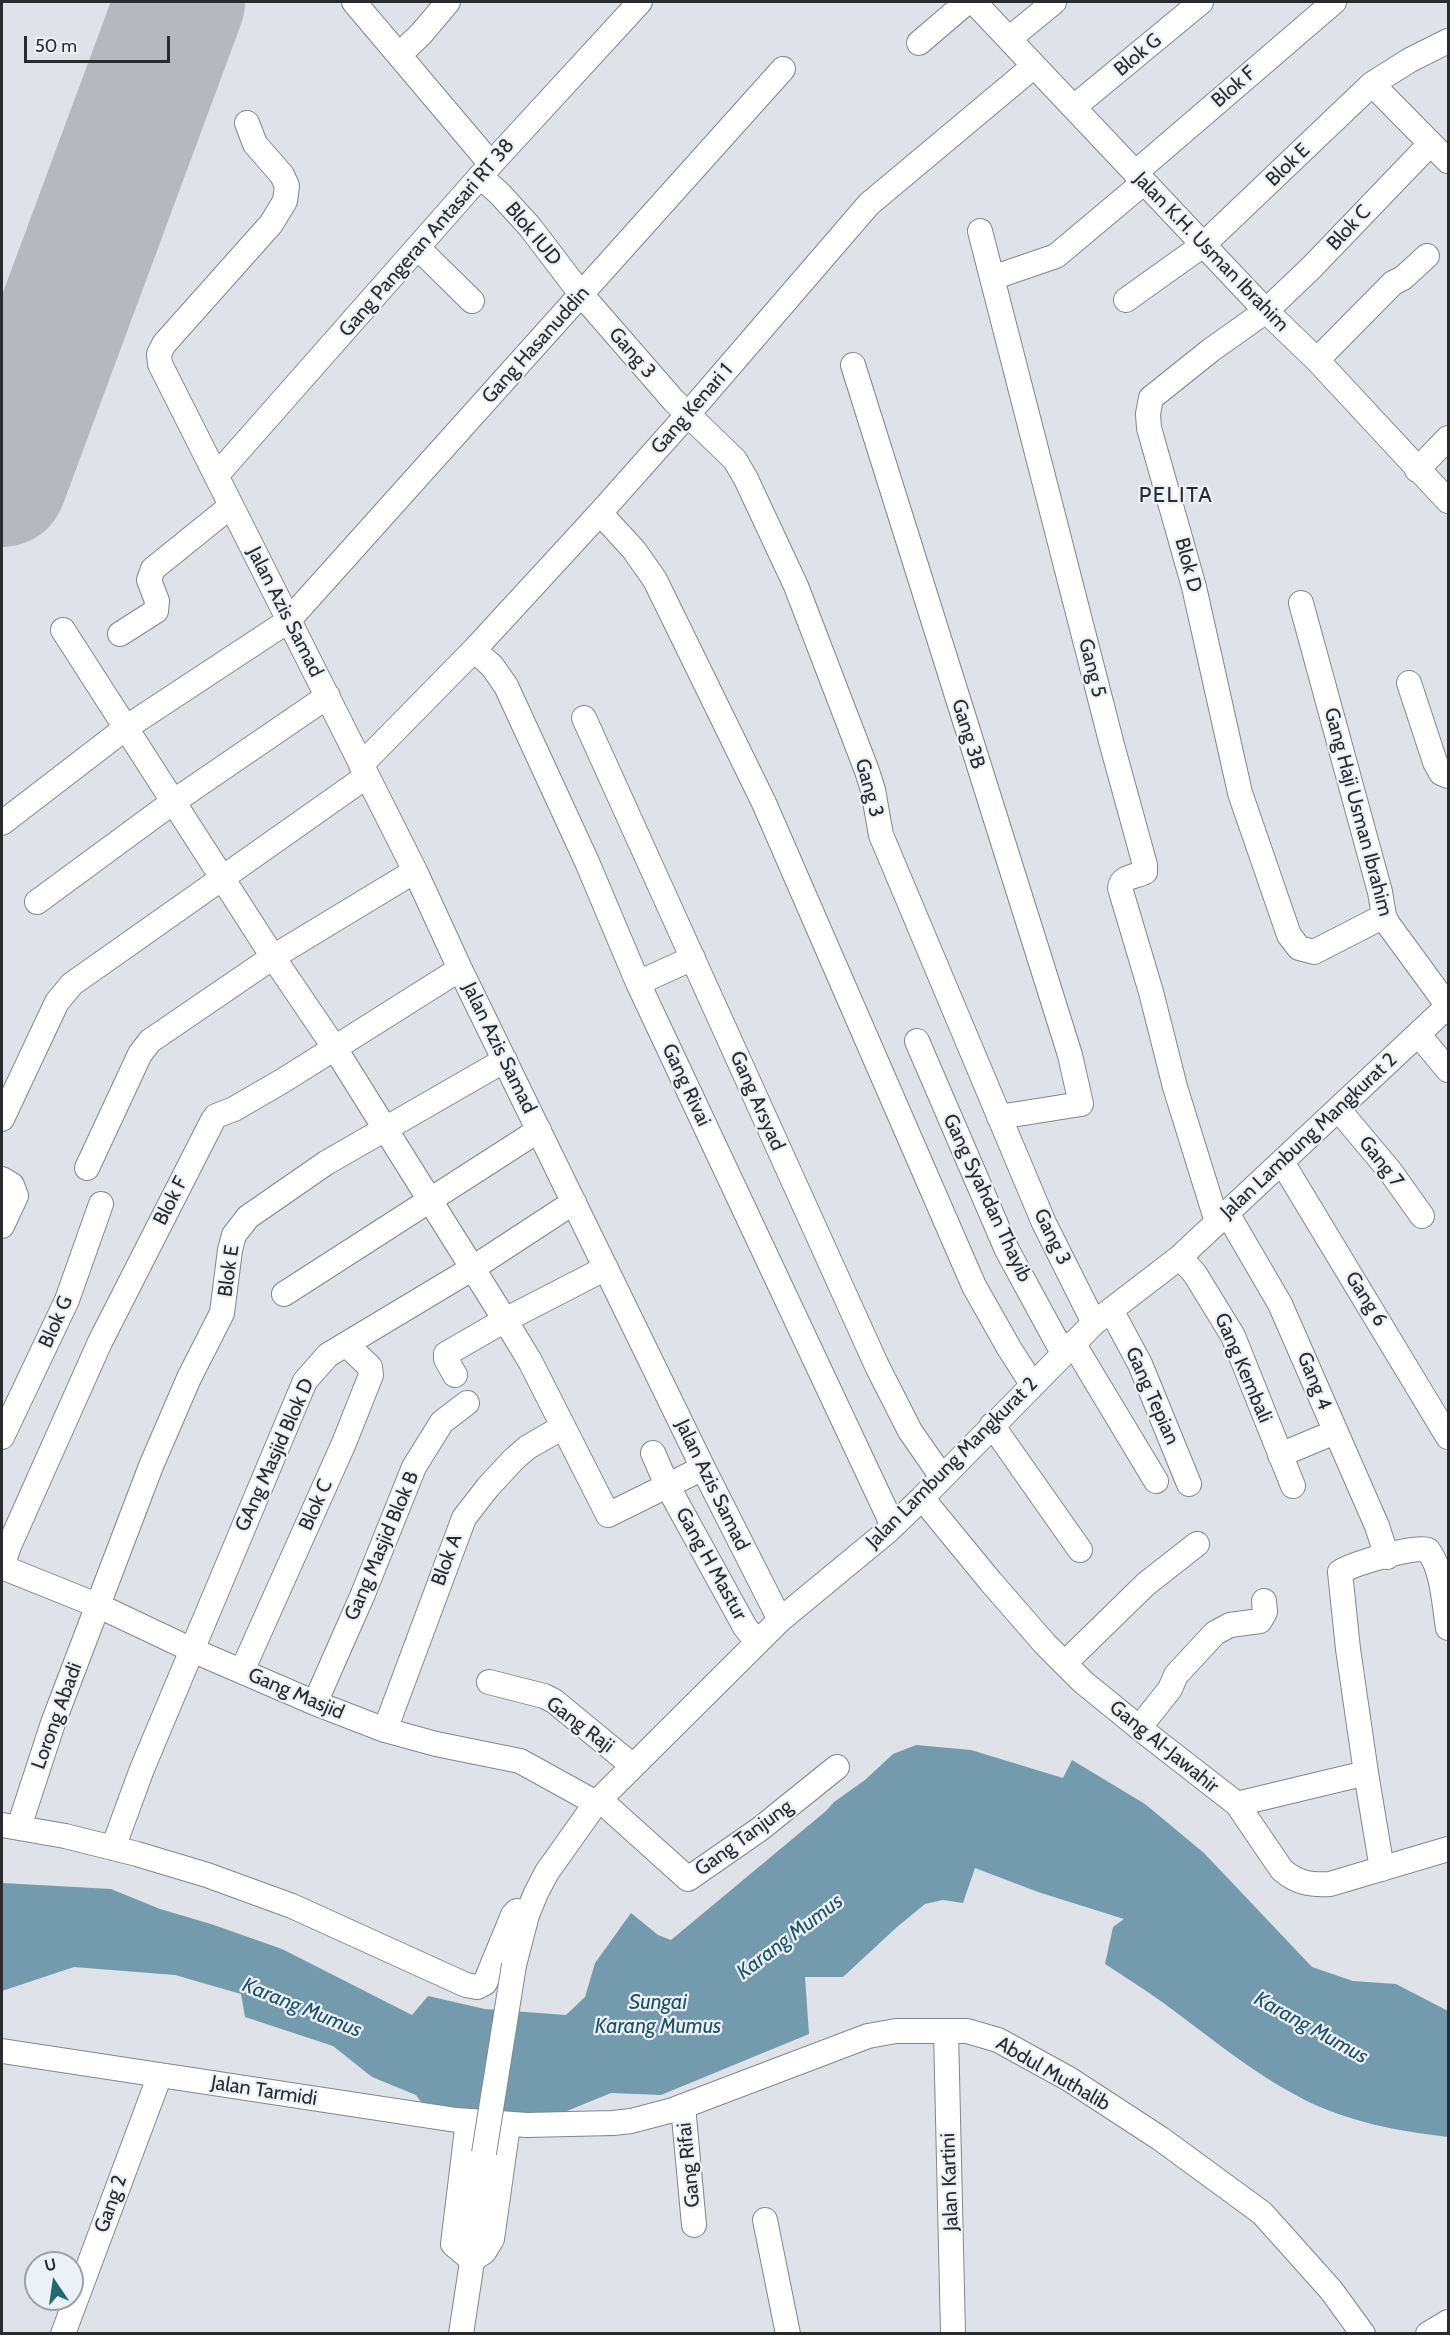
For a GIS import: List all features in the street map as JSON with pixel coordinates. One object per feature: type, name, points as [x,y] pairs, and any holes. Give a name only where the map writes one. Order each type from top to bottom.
[{"type":"street","name":"Blok IUD","points":[[354,2],[399,55],[581,294]]},
{"type":"street","points":[[399,55],[421,34],[448,2]]},
{"type":"street","name":"Gang Pangeran Antasari RT 38","points":[[216,476],[486,171],[640,2]]},
{"type":"street","points":[[919,43],[967,2]]},
{"type":"street","name":"Jalan K.H. Usman Ibrahim","points":[[974,2],[1139,178],[1266,311],[1317,360],[1449,501]]},
{"type":"street","points":[[1009,39],[1054,2]]},
{"type":"street","name":"Blok G","points":[[1074,107],[1201,2]]},
{"type":"street","name":"Blok F","points":[[992,278],[1056,256],[1334,2]]},
{"type":"street","name":"Blok E","points":[[1126,300],[1203,245],[1372,84],[1410,60],[1449,41]]},
{"type":"street","name":"Gang Kenari 1","points":[[2,1119],[57,1002],[72,984],[364,770],[600,513],[869,204],[1034,66]]},
{"type":"street","name":"Gang Hasanuddin","points":[[2,824],[127,727],[288,621],[783,69]]},
{"type":"street","points":[[1372,84],[1449,162]]},
{"type":"street","name":"Jalan Azis Samad","points":[[247,123],[255,144],[282,174],[288,192],[285,201],[271,224],[164,344],[159,354],[160,364],[415,871],[460,969],[703,1468],[780,1620]]},
{"type":"street","name":"Blok C","points":[[1266,311],[1312,267],[1430,144]]},
{"type":"street","name":"Gang 5","points":[[980,231],[1109,734],[1145,865],[1145,872],[1125,879],[1121,882],[1120,888],[1151,992],[1175,1087]]},
{"type":"street","points":[[418,248],[472,301]]},
{"type":"street","points":[[1317,360],[1393,283],[1403,278],[1427,256]]},
{"type":"street","name":"Gang 3","points":[[581,294],[674,401],[689,413],[735,460],[746,479],[796,586],[867,771],[873,790],[881,835],[999,1118],[1044,1223],[1103,1316]]},
{"type":"street","name":"Blok D","points":[[1266,311],[1211,350],[1151,398],[1148,414],[1149,428],[1194,587],[1240,793],[1289,935],[1299,948],[1314,952],[1384,916]]},
{"type":"street","name":"Gang 3B","points":[[853,365],[1070,1055],[1081,1104],[999,1118]]},
{"type":"street","points":[[1418,470],[1449,438]]},
{"type":"street","points":[[120,634],[156,611],[157,601],[149,584],[153,569],[231,506]]},
{"type":"street","points":[[600,513],[634,550],[655,580],[764,803],[974,1286],[1032,1384]]},
{"type":"street","name":"Gang Haji Usman Ibrahim","points":[[1301,603],[1380,892],[1384,916],[1448,1006]]},
{"type":"street","points":[[63,630],[221,877],[334,1047],[473,1268],[530,1361],[608,1515],[703,1468]]},
{"type":"street","name":"Gang Rivai","points":[[474,650],[492,666],[506,686],[587,862],[638,983],[893,1526]]},
{"type":"street","points":[[1409,683],[1435,762],[1441,773],[1449,776]]},
{"type":"street","points":[[37,902],[173,802],[328,696]]},
{"type":"street","name":"Gang Arsyad","points":[[584,717],[876,1366],[910,1431],[942,1477]]},
{"type":"street","points":[[87,1168],[140,1054],[150,1041],[273,957],[415,871]]},
{"type":"street","points":[[638,983],[693,958]]},
{"type":"street","name":"Blok F","points":[[4,1560],[100,1342],[216,1116],[234,1109],[285,1080],[460,969]]},
{"type":"street","name":"Jalan Lambung Mangkurat 2","points":[[461,2334],[484,2153],[514,1965],[526,1915],[547,1872],[598,1801],[780,1620],[893,1526],[1068,1348],[1103,1316],[1180,1257],[1448,1006]]},
{"type":"street","points":[[1418,1034],[1449,1070]]},
{"type":"street","name":"Gang Syahdan Thayib","points":[[917,1041],[1007,1250],[1068,1348],[1156,1481]]},
{"type":"street","name":"Blok E","points":[[99,1606],[151,1466],[189,1378],[222,1313],[234,1235],[248,1217],[326,1163],[505,1060]]},
{"type":"street","name":"Gang 4","points":[[1175,1087],[1222,1218],[1280,1304],[1377,1526],[1387,1557]]},
{"type":"street","name":"Gang 7","points":[[1338,1109],[1390,1171],[1422,1216]]},
{"type":"street","points":[[284,1294],[539,1130]]},
{"type":"street","name":"Gang 6","points":[[1282,1162],[1449,1437]]},
{"type":"street","points":[[2,1226],[9,1188]]},
{"type":"street","name":"GAng Masjid Blok D","points":[[113,1848],[142,1769],[305,1381],[324,1360],[473,1268],[574,1202]]},
{"type":"street","name":"Blok G","points":[[2,1437],[67,1300],[101,1204]]},
{"type":"street","name":"Gang Kembali","points":[[1180,1257],[1201,1283],[1233,1336],[1293,1486]]},
{"type":"street","points":[[455,1375],[446,1359],[446,1354],[505,1320],[606,1268]]},
{"type":"street","name":"Gang Tepian","points":[[1103,1316],[1140,1364],[1189,1484]]},
{"type":"street","name":"Blok C","points":[[242,1671],[344,1443],[371,1375],[370,1367],[347,1345]]},
{"type":"street","name":"Gang Masjid Blok B","points":[[315,1703],[363,1594],[414,1467],[442,1422],[467,1403]]},
{"type":"street","points":[[992,1425],[1080,1550]]},
{"type":"street","name":"Blok A","points":[[385,1730],[464,1518],[514,1459],[528,1447],[563,1427]]},
{"type":"street","points":[[1280,1455],[1335,1432]]},
{"type":"street","name":"Gang H Mastur","points":[[653,1453],[667,1485],[745,1627],[757,1642]]},
{"type":"street","name":"Gang Al-Jawahir","points":[[922,1498],[991,1582],[1083,1682],[1237,1804],[1282,1870],[1292,1878],[1313,1885],[1330,1884],[1449,1849]]},
{"type":"street","points":[[1065,1663],[1146,1584],[1197,1544]]},
{"type":"street","points":[[1382,1869],[1366,1773],[1340,1572],[1387,1557],[1420,1549],[1428,1550],[1437,1573],[1449,1628]]},
{"type":"street","name":"Gang Masjid","points":[[4,1560],[192,1650],[315,1703],[385,1730],[436,1744],[520,1761],[598,1801]]},
{"type":"street","points":[[1140,1728],[1170,1689],[1176,1675],[1215,1633],[1230,1625],[1260,1621],[1265,1612],[1264,1601]]},
{"type":"street","name":"Lorong Abadi","points":[[10,1826],[99,1606]]},
{"type":"street","name":"Gang Raji","points":[[489,1682],[544,1696],[554,1701],[633,1766]]},
{"type":"street","name":"Gang Tanjung","points":[[598,1801],[688,1879],[760,1829],[837,1767]]},
{"type":"street","points":[[1237,1804],[1366,1773]]},
{"type":"street","points":[[10,1826],[113,1848],[207,1875],[267,1896],[466,1985],[477,1987],[485,1983],[513,1915],[536,1893]]},
{"type":"street","name":"Abdul Muthalib","points":[[517,2125],[613,2123],[650,2116],[683,2106],[868,2036],[896,2031],[946,2031],[979,2034],[1012,2047],[1069,2079],[1161,2139],[1262,2213],[1331,2290],[1363,2334]]},
{"type":"street","name":"Jalan Kartini","points":[[946,2031],[953,2334]]},
{"type":"street","name":"Jalan Tarmidi","points":[[2,2051],[468,2121],[517,2125]]},
{"type":"street","name":"Gang 2","points":[[63,2334],[160,2075]]},
{"type":"street","name":"Gang Rifai","points":[[683,2106],[694,2225]]},
{"type":"street","points":[[468,2121],[453,2244],[472,2260],[484,2252],[492,2239],[517,2125]]},
{"type":"street","points":[[765,2220],[788,2334]]},
{"type":"street","points":[[1428,2334],[1449,2322]]},
{"type":"water","name":"Sungai Karang Mumus","points":[[916,1745],[971,1750],[1063,1778],[1072,1760],[1145,1804],[1204,1853],[1312,1967],[1353,1981],[1396,1984],[1448,2011],[1448,2137],[1355,2120],[1320,2107],[1283,2088],[1245,2064],[1155,1997],[1105,1964],[1113,1927],[1124,1919],[1038,1892],[975,1868],[963,1903],[943,1900],[925,1904],[843,1977],[805,1977],[809,2034],[661,2095],[611,2093],[567,2111],[532,2120],[428,2112],[416,2095],[372,2077],[333,2046],[245,2017],[241,1994],[175,1975],[74,1967],[2,1991],[2,1883],[111,1889],[160,1909],[282,1949],[412,2015],[428,1996],[485,2009],[566,2015],[585,1997],[595,1963],[631,1913],[658,1935],[671,1940],[834,1802],[865,1780],[893,1754]]},
{"type":"runway","points":[[2,482],[180,2]]},
{"type":"district","name":"PELITA","points":[[1176,496]]},
{"type":"water label","name":"Karang Mumus","points":[[790,1937]]},
{"type":"water label","name":"Karang Mumus","points":[[302,2008]]},
{"type":"water label","name":"Karang Mumus","points":[[1311,2028]]}]
